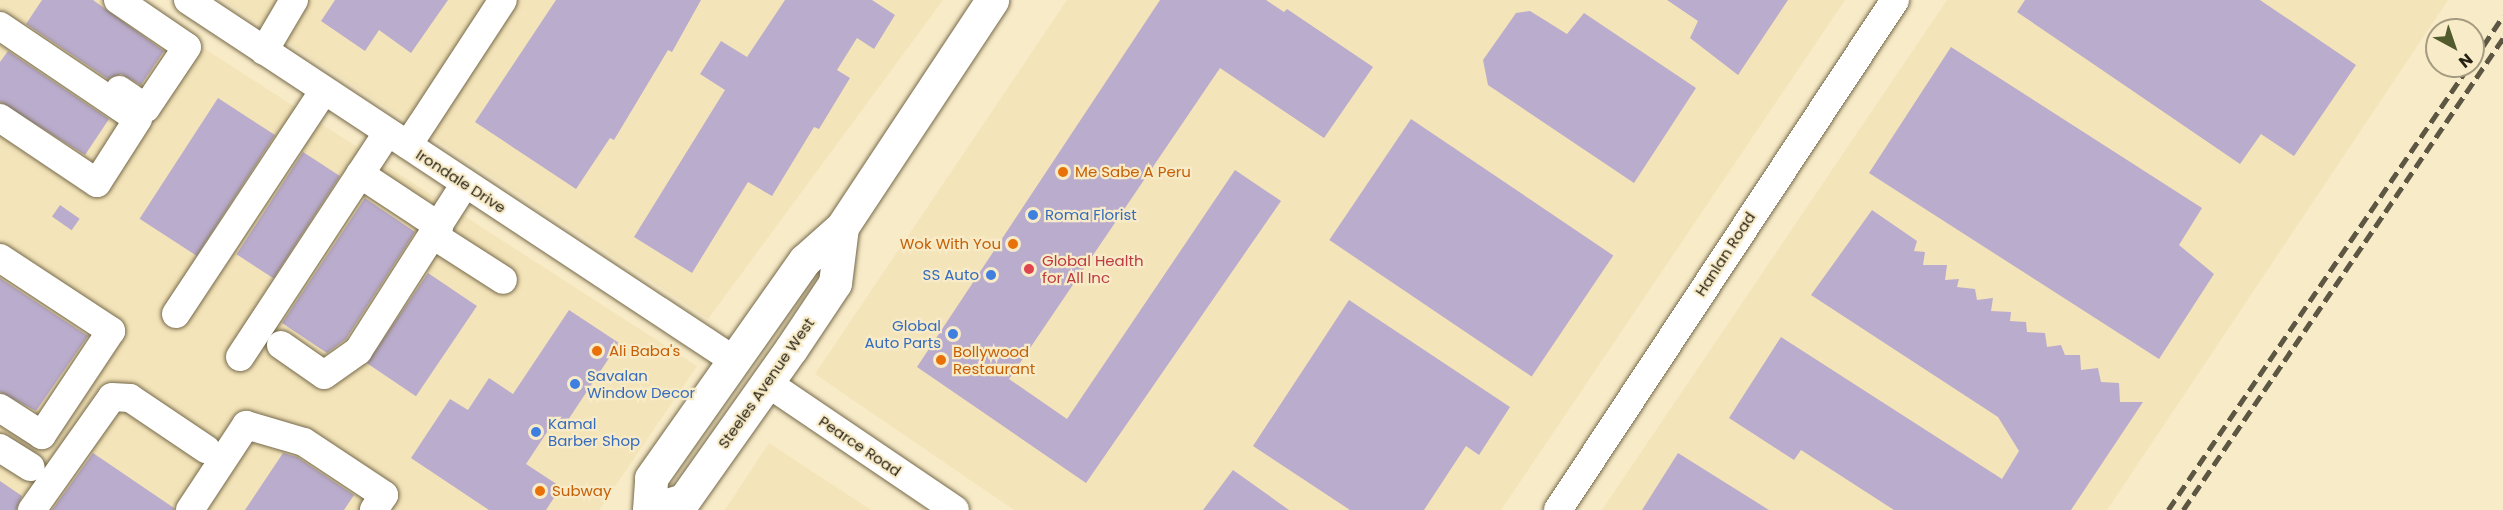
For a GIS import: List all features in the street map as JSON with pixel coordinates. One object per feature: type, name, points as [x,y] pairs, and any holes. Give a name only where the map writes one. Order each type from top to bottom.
[{"type":"main road","name":"Steeles Avenue West","points":[[842,227],[835,283],[684,500],[649,510],[651,478],[805,260],[842,227],[992,0]]},
{"type":"main road","points":[[735,361],[766,382]]},
{"type":"street","points":[[48,43],[146,108],[187,47],[118,0]]},
{"type":"street","points":[[264,51],[294,0]]},
{"type":"street","points":[[240,357],[360,174],[398,139],[503,0]]},
{"type":"street","name":"Hanlan Road","points":[[1558,510],[1895,0]]},
{"type":"street","points":[[173,37],[202,4]]},
{"type":"street","name":"Irondale Drive","points":[[202,4],[264,51],[735,361]]},
{"type":"street","points":[[0,26],[138,119],[97,183],[0,118]]},
{"type":"street","points":[[176,314],[324,90]]},
{"type":"street","points":[[360,174],[502,280]]},
{"type":"street","points":[[281,345],[324,375],[358,351],[465,183]]},
{"type":"street","points":[[0,258],[111,332],[42,435],[0,408]]},
{"type":"street","name":"Pearce Road","points":[[766,382],[955,510]]},
{"type":"street","points":[[32,510],[112,397],[130,398],[206,449]]},
{"type":"street","points":[[190,510],[246,425],[288,434],[314,448],[384,495],[374,510]]},
{"type":"street","points":[[0,448],[30,467]]},
{"type":"shaded area","points":[[0,0],[129,0],[697,366],[599,510],[0,510]]},
{"type":"shaded area","points":[[223,0],[943,0],[708,319]]},
{"type":"shaded area","points":[[1067,0],[1845,0],[1501,510],[1014,510],[815,374]]},
{"type":"shaded area","points":[[1947,0],[2448,0],[2436,18],[2425,18],[2425,34],[2107,510],[1602,510]]},
{"type":"shaded area","points":[[769,443],[871,510],[725,510]]},
{"type":"building","points":[[42,0],[93,0],[164,51],[141,85],[121,74],[108,79],[26,24]]},
{"type":"building","points":[[335,0],[448,0],[411,53],[379,30],[365,51],[321,21]]},
{"type":"building","points":[[556,0],[701,0],[672,52],[668,50],[614,140],[610,138],[576,189],[475,122]]},
{"type":"building","points":[[785,0],[872,0],[895,15],[874,49],[857,38],[837,70],[850,78],[819,129],[814,127],[772,196],[748,182],[692,273],[634,237],[725,90],[700,74],[721,41],[747,57]]},
{"type":"building","points":[[1160,0],[1266,0],[1284,12],[1287,9],[1373,67],[1324,138],[1220,68],[1009,379],[1067,419],[1235,170],[1281,201],[1086,483],[917,367]]},
{"type":"building","points":[[1667,0],[1788,0],[1738,75],[1690,38],[1698,21]]},
{"type":"building","points":[[2025,0],[2260,0],[2356,65],[2294,156],[2261,134],[2240,164],[2017,12]]},
{"type":"building","points":[[1530,11],[1567,34],[1584,13],[1696,88],[1634,183],[1488,85],[1483,60],[1516,13]]},
{"type":"building","points":[[1951,47],[2202,208],[2179,245],[2214,274],[2159,359],[1869,173]]},
{"type":"building","points":[[8,51],[109,119],[85,155],[0,102],[0,62]]},
{"type":"building","points":[[218,98],[275,135],[197,256],[140,219]]},
{"type":"building","points":[[1411,119],[1613,255],[1532,376],[1329,240]]},
{"type":"building","points":[[303,152],[340,176],[273,278],[237,254]]},
{"type":"building","points":[[365,198],[415,232],[346,339],[327,353],[282,323]]},
{"type":"building","points":[[60,205],[80,219],[72,230],[52,216]]},
{"type":"building","points":[[1872,210],[1917,241],[1914,251],[1925,252],[1923,265],[1947,265],[1945,280],[1959,279],[1957,287],[1975,289],[1977,300],[1993,298],[1991,311],[2011,312],[2010,321],[2026,322],[2027,332],[2045,333],[2047,347],[2061,345],[2065,355],[2080,355],[2081,370],[2098,368],[2101,382],[2119,383],[2120,402],[2143,402],[2071,510],[1894,510],[1801,450],[1794,460],[1729,418],[1781,337],[2002,479],[2019,451],[1998,417],[1811,295]]},
{"type":"building","points":[[428,273],[477,306],[416,396],[367,363]]},
{"type":"building","points":[[0,278],[88,336],[36,411],[0,392]]},
{"type":"building","points":[[1349,300],[1510,407],[1479,455],[1466,446],[1424,510],[1350,510],[1253,446]]},
{"type":"building","points":[[569,310],[619,343],[566,423],[557,417],[526,464],[561,487],[546,510],[489,510],[411,458],[450,399],[468,410],[489,378],[513,394]]},
{"type":"building","points":[[93,453],[174,508],[174,510],[52,510]]},
{"type":"building","points":[[283,453],[297,457],[354,495],[344,510],[245,510]]},
{"type":"building","points":[[1678,453],[1769,510],[1642,510]]},
{"type":"building","points":[[1233,470],[1289,510],[1203,510]]},
{"type":"building","points":[[0,481],[22,496],[16,510],[0,510]]},
{"type":"railway","points":[[2485,43],[2503,16]]},
{"type":"railway","points":[[2183,510],[2503,38]]},
{"type":"railway","points":[[2168,510],[2461,78]]},
{"type":"place","name":"Me Sabe A Peru","points":[[1063,172]]},
{"type":"place","name":"Roma Florist","points":[[1033,215]]},
{"type":"place","name":"Wok With You","points":[[1013,244]]},
{"type":"place","name":"Global Health for All Inc","points":[[1029,269]]},
{"type":"place","name":"SS Auto","points":[[991,275]]},
{"type":"place","name":"Global Auto Parts","points":[[953,334]]},
{"type":"place","name":"Ali Baba's","points":[[597,351]]},
{"type":"place","name":"Bollywood Restaurant","points":[[941,360]]},
{"type":"place","name":"Savalan Window Decor","points":[[575,384]]},
{"type":"place","name":"Kamal Barber Shop","points":[[536,432]]},
{"type":"place","name":"Subway","points":[[540,491]]}]
